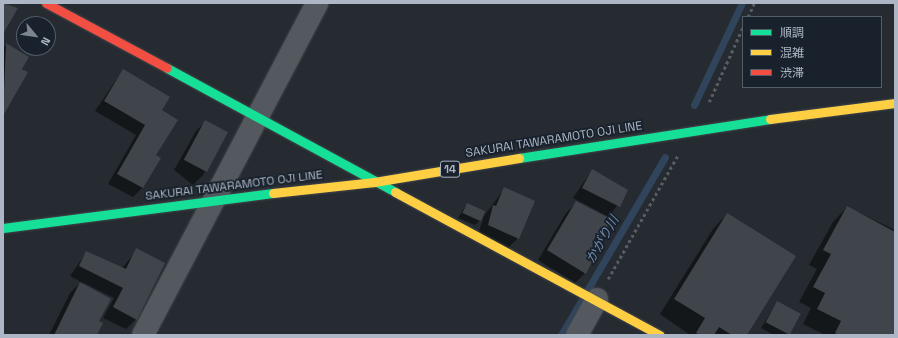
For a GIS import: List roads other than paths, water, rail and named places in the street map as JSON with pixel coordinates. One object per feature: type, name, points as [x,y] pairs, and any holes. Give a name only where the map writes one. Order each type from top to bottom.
[{"type":"main road","points":[[46,3],[374,182],[597,299],[660,335]]},
{"type":"main road","name":"SAKURAI TAWARAMOTO OJI LINE","points":[[3,228],[217,198],[374,182],[693,129],[895,103]]},
{"type":"street","points":[[143,335],[259,118],[306,17],[317,3]]},
{"type":"street","points":[[577,335],[597,299]]},
{"type":"waterway","name":"かがり川","points":[[694,105],[742,3]]},
{"type":"waterway","name":"かがり川","points":[[561,335],[665,157]]}]
